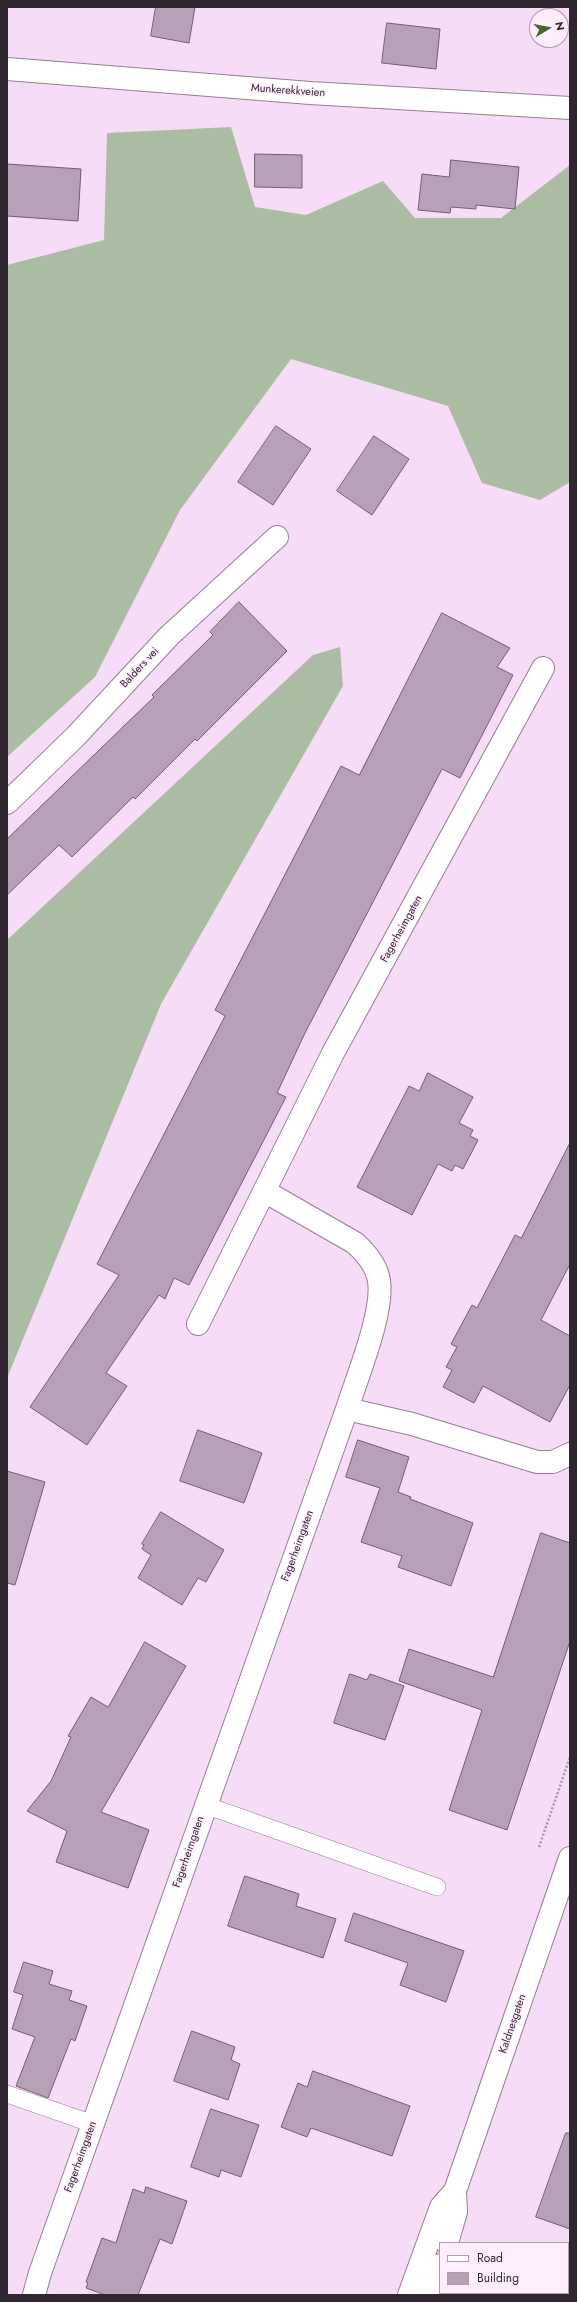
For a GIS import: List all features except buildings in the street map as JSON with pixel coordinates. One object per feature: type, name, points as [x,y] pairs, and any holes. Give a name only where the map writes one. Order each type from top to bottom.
[{"type":"street","name":"Munkerekkveien","points":[[7,69],[310,93],[570,108]]},
{"type":"street","name":"Balders vei","points":[[7,803],[76,736],[169,636],[277,537]]},
{"type":"street","name":"Fagerheimgaten","points":[[198,1324],[266,1192],[304,1110],[333,1053],[543,668]]},
{"type":"street","name":"Fagerheimgaten","points":[[34,2295],[40,2273],[347,1409],[376,1319],[379,1280],[367,1253],[355,1243],[266,1192]]},
{"type":"street","points":[[347,1409],[412,1424],[537,1462],[553,1462],[570,1454]]},
{"type":"street","name":"Kaldnesgaten","points":[[447,2242],[456,2212],[455,2191],[570,1858]]},
{"type":"street","name":"Kaldnesgaten","points":[[409,2295],[441,2207],[455,2191]]},
{"type":"street","points":[[432,2295],[439,2269]]},
{"type":"lane","points":[[206,1805],[436,1887]]},
{"type":"lane","points":[[7,2094],[93,2124]]},
{"type":"green space","points":[[231,127],[255,207],[306,215],[383,181],[415,218],[501,218],[570,165],[570,482],[540,500],[482,483],[448,406],[291,359],[180,510],[95,677],[7,757],[7,265],[104,240],[107,133]]},
{"type":"green space","points":[[340,647],[343,686],[161,1004],[7,1378],[7,940],[313,655]]}]
